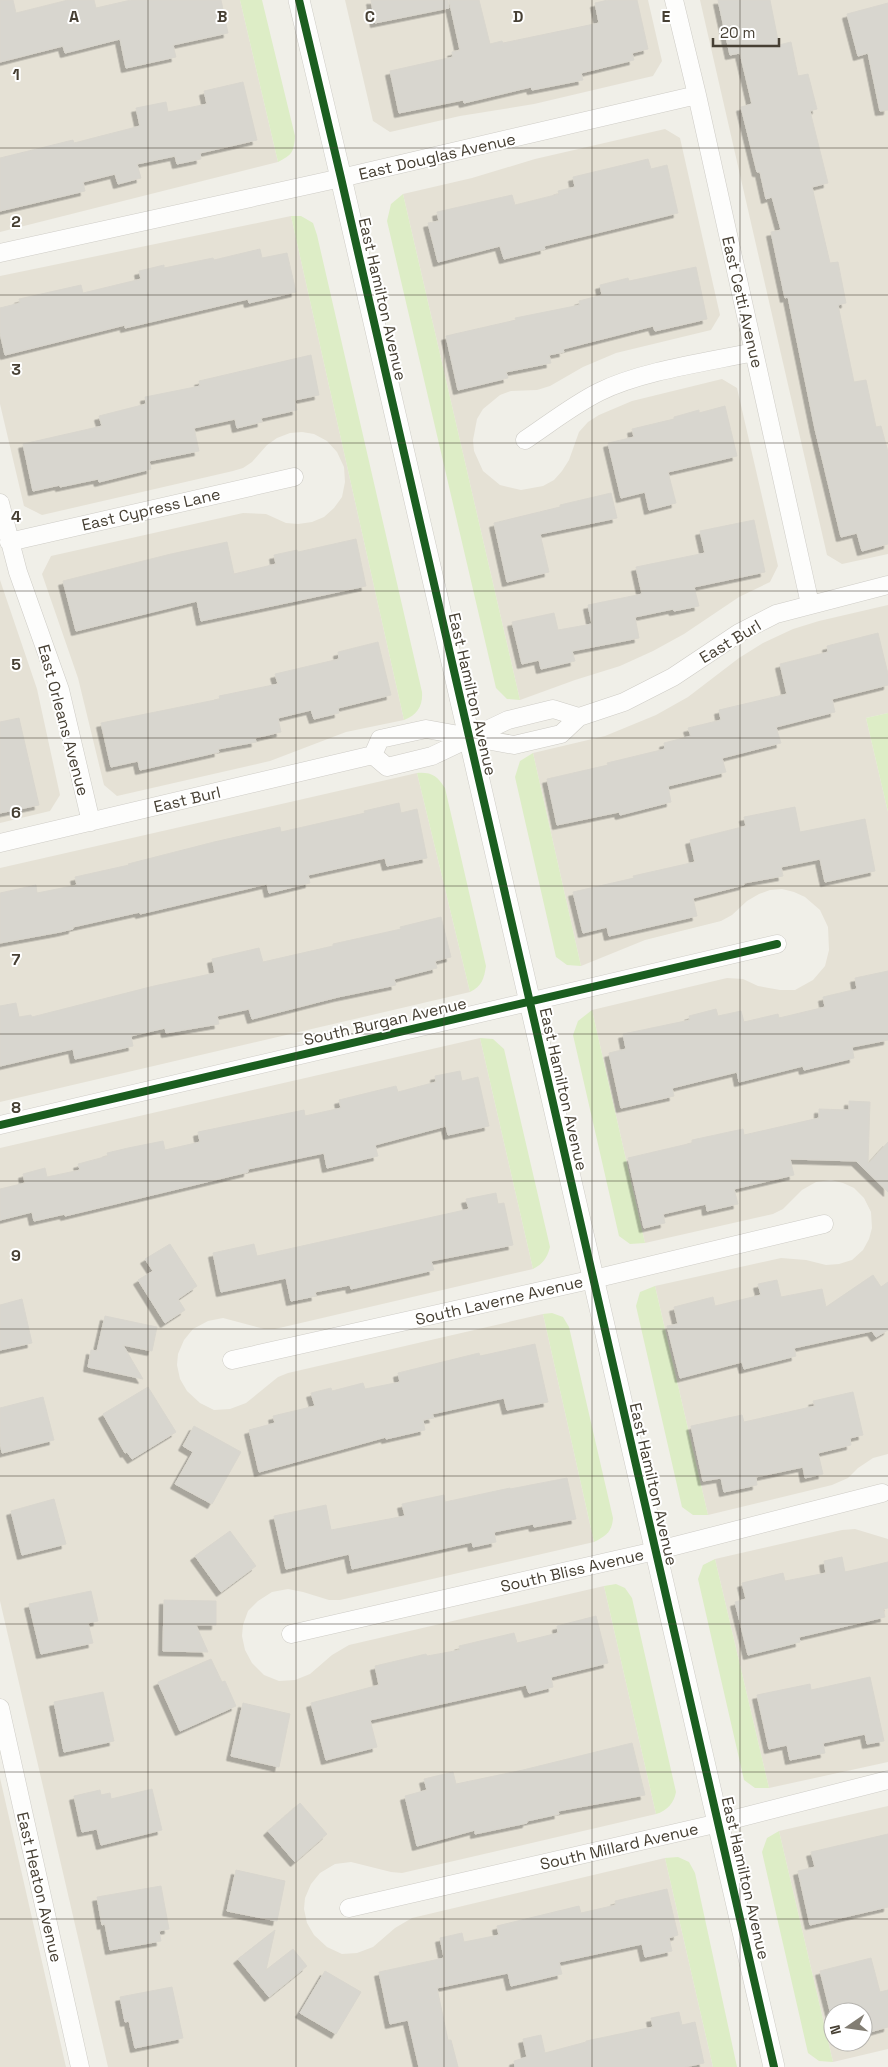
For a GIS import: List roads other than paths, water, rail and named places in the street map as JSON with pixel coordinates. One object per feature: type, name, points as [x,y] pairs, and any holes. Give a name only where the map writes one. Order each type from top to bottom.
[{"type":"street","name":"East Hamilton Avenue","points":[[299,0],[774,2067]]},
{"type":"street","name":"East Cetti Avenue","points":[[674,0],[697,95],[810,604]]},
{"type":"street","name":"East Douglas Avenue","points":[[0,254],[341,178],[697,95]]},
{"type":"street","points":[[525,440],[564,413],[600,392],[638,378],[754,352]]},
{"type":"street","name":"East Cypress Lane","points":[[8,542],[294,477]]},
{"type":"street","name":"East Orleans Avenue","points":[[0,503],[8,542],[60,690],[91,822]]},
{"type":"street","name":"East Burl","points":[[0,843],[373,755],[380,739],[426,729],[514,745],[561,734],[579,717],[624,702],[672,677],[739,632],[776,614],[888,585]]},
{"type":"street","points":[[373,755],[387,767],[432,756],[508,720],[553,709],[579,717]]},
{"type":"street","name":"South Burgan Avenue","points":[[0,1125],[777,944]]},
{"type":"street","name":"South Laverne Avenue","points":[[232,1360],[594,1279],[824,1224]]},
{"type":"street","name":"South Bliss Avenue","points":[[291,1634],[655,1551],[882,1493]]},
{"type":"street","name":"East Heaton Avenue","points":[[0,1708],[80,2067]]},
{"type":"street","name":"South Millard Avenue","points":[[349,1908],[719,1823],[888,1780]]}]
